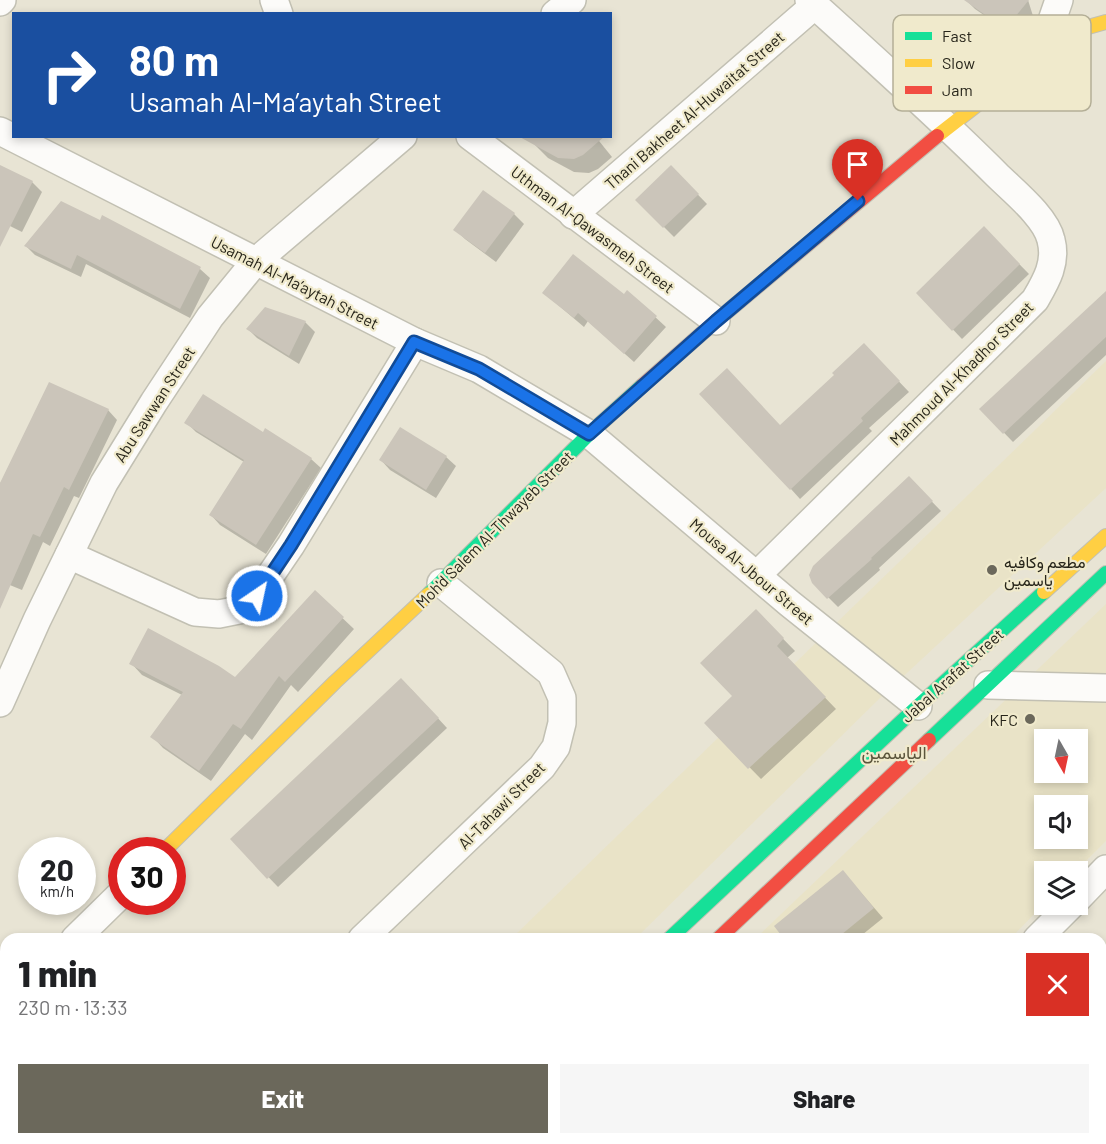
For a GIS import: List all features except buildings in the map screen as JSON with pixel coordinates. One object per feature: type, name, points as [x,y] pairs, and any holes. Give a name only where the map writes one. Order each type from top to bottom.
[{"type":"street","points":[[557,12],[572,0]]},
{"type":"street","name":"Moh'd Salem Al-Thwayeb Street","points":[[1054,15],[1059,0]]},
{"type":"street","name":"Thani Bakheet Al-Huwaitat Street","points":[[573,215],[812,3],[893,76]]},
{"type":"street","name":"Moh'd Salem Al-Thwayeb Street","points":[[1091,26],[1106,22]]},
{"type":"street","name":"Thani Bakheet Al-Huwaitat Street","points":[[931,111],[948,126]]},
{"type":"street","name":"Moh'd Salem Al-Thwayeb Street","points":[[178,837],[335,682],[441,583],[589,434],[716,321],[968,111]]},
{"type":"street","name":"Mahmoud Al-Khadhor Street","points":[[757,575],[1035,300],[1052,268],[1051,239],[1043,223],[948,126]]},
{"type":"street","name":"Usamah Al-Ma’aytah Street","points":[[14,138],[414,342],[479,369],[589,434]]},
{"type":"street","name":"Abu Sawwan Street","points":[[0,703],[104,483],[210,317],[255,262],[401,138]]},
{"type":"street","name":"Uthman Al-Qawasmeh Street","points":[[473,138],[716,321]]},
{"type":"street","points":[[69,555],[195,612],[219,614],[239,610],[257,596],[291,545],[414,342]]},
{"type":"street","name":"Mousa Al-Jbour Street","points":[[589,434],[826,633],[918,706]]},
{"type":"street","name":"Jabal Arafat Street","points":[[675,933],[918,706],[1106,536]]},
{"type":"street","name":"Jabal Arafat Street","points":[[724,933],[1106,573]]},
{"type":"street","name":"Al-Tahawi Street","points":[[369,933],[542,767],[556,747],[562,723],[562,699],[551,673],[441,583]]},
{"type":"street","points":[[988,685],[1106,688]]},
{"type":"street","points":[[1088,888],[1106,869]]},
{"type":"street","points":[[81,933],[108,907]]},
{"type":"street","points":[[1043,933],[1061,915]]},
{"type":"shaded area","points":[[1106,361],[1106,488],[879,699],[641,933],[517,933]]},
{"type":"shaded area","points":[[1106,604],[1106,841],[1086,861],[1034,861],[1034,914],[1016,933],[761,933]]},
{"type":"traffic: fast","points":[[429,594],[589,434],[642,386]]},
{"type":"traffic: fast","points":[[929,740],[1106,573]]},
{"type":"traffic: fast","points":[[675,933],[918,706],[1044,592]]},
{"type":"traffic: slow","points":[[1091,26],[1106,22]]},
{"type":"traffic: slow","points":[[937,136],[969,111]]},
{"type":"traffic: slow","points":[[1044,592],[1106,536]]},
{"type":"traffic: slow","points":[[178,837],[335,682],[429,594]]},
{"type":"traffic: jam","points":[[642,386],[937,136]]},
{"type":"traffic: jam","points":[[724,933],[929,740]]},
{"type":"place","name":"مطعم وكافيه ياسمين","points":[[992,570]]},
{"type":"place","name":"KFC","points":[[1030,719]]},
{"type":"district","name":"الياسمين","points":[[894,752]]},
{"type":"route","points":[[257,596],[291,545],[414,342],[479,369],[589,434],[716,321],[858,201]]}]
